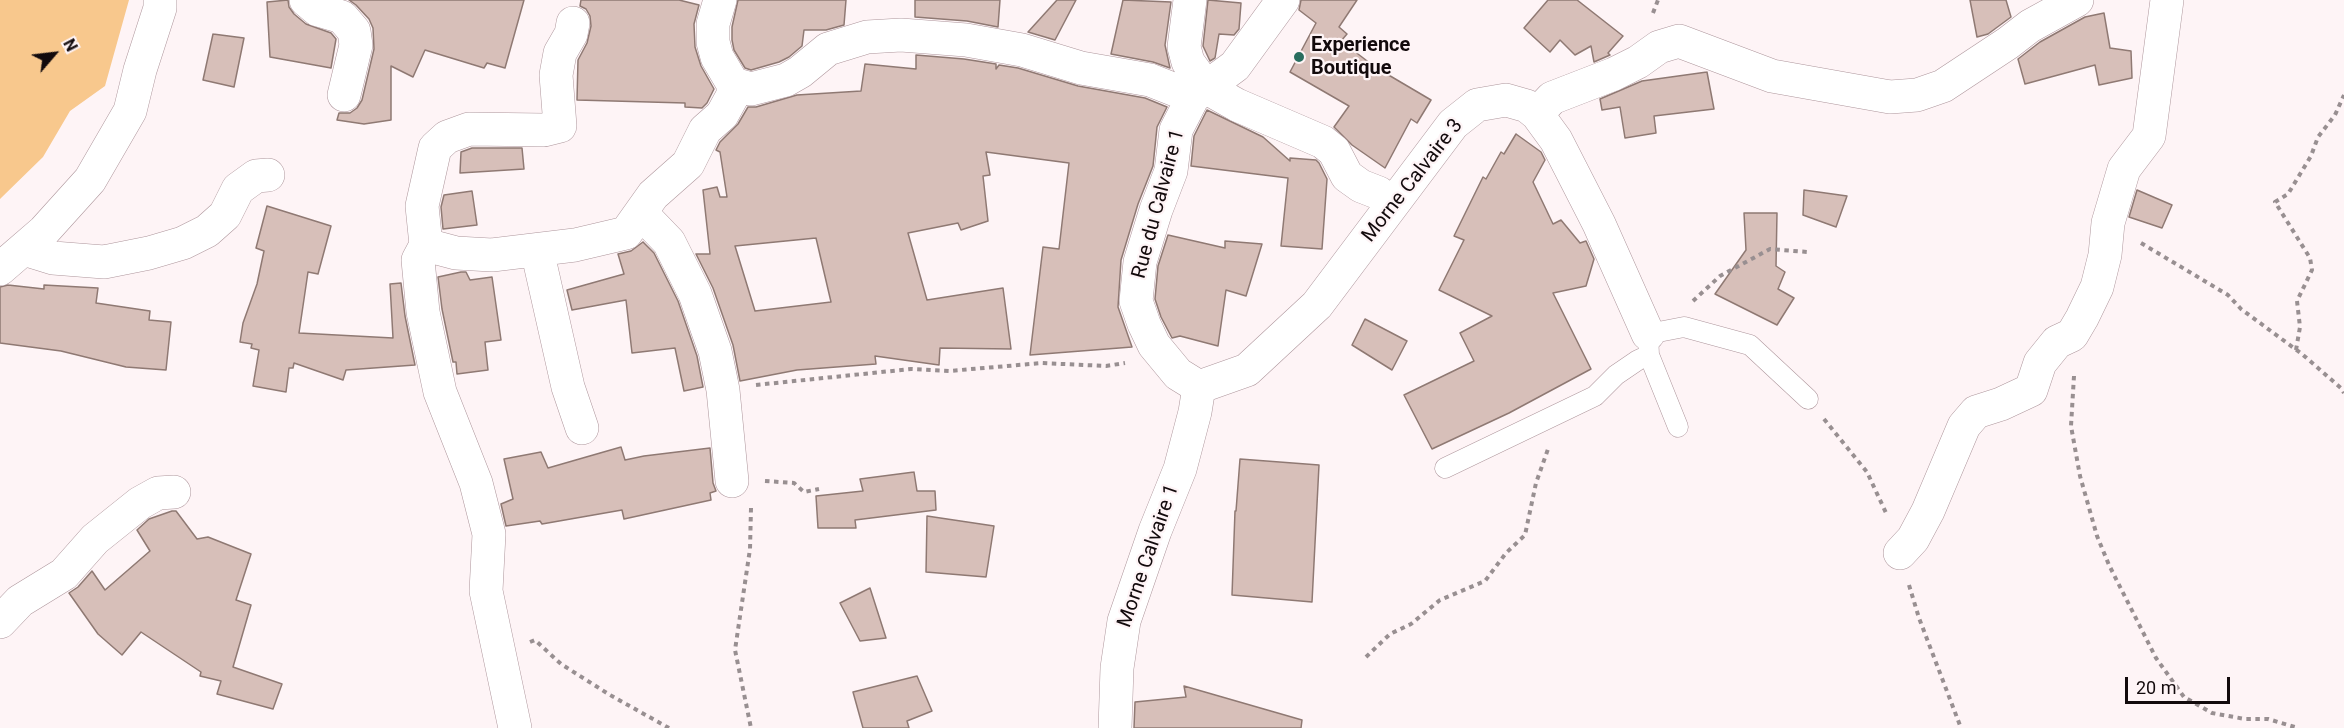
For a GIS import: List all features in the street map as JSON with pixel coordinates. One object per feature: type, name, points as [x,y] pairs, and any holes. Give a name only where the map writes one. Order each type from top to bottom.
[{"type":"street","points":[[12,259],[66,208],[90,180],[130,111],[140,70],[160,8],[160,0]]},
{"type":"street","points":[[306,0],[318,10],[342,17],[354,31],[356,45],[344,95]]},
{"type":"street","points":[[426,245],[456,253],[492,255],[575,245],[626,233],[653,195],[688,164],[705,130],[722,114],[733,95],[733,84],[721,68],[713,42],[713,24],[720,0]]},
{"type":"street","points":[[1190,0],[1184,47],[1200,92]]},
{"type":"street","name":"Rue du Calvaire 1","points":[[1199,387],[1178,374],[1159,350],[1144,324],[1136,301],[1140,262],[1171,171],[1176,130],[1200,92],[1235,66],[1283,0]]},
{"type":"street","points":[[1537,114],[1552,98],[1638,62],[1659,47],[1679,42],[1772,76],[1890,97],[1917,95],[1943,86],[2030,26],[2077,0]]},
{"type":"street","points":[[1900,553],[1913,539],[1928,511],[1964,426],[1976,412],[2001,405],[2031,390],[2040,363],[2057,342],[2072,335],[2097,287],[2105,255],[2107,229],[2124,169],[2149,136],[2167,0]]},
{"type":"street","points":[[515,728],[486,591],[489,534],[476,483],[440,392],[423,312],[418,260],[426,245],[422,206],[435,148],[447,137],[469,129],[544,130],[560,126],[556,75],[560,54],[571,34],[573,24]]},
{"type":"street","points":[[733,84],[752,89],[786,80],[800,72],[828,49],[867,37],[902,35],[966,40],[1022,51],[1081,68],[1150,80],[1200,92],[1237,105],[1323,142],[1334,151],[1347,176],[1361,186],[1379,193],[1392,204]]},
{"type":"street","name":"Morne Calvaire 3","points":[[1199,387],[1247,370],[1317,306],[1453,124],[1477,105],[1506,100],[1527,106],[1537,114],[1556,140],[1599,224],[1648,345]]},
{"type":"street","points":[[12,259],[53,258],[104,262],[183,243],[207,231],[225,215],[238,189],[256,176],[268,175]]},
{"type":"street","points":[[640,213],[669,242],[695,294],[715,351],[723,390],[732,469]]},
{"type":"street","points":[[537,250],[568,387],[582,428]]},
{"type":"street","name":"Morne Calvaire 1","points":[[1115,728],[1117,668],[1124,621],[1155,531],[1180,469],[1199,387]]},
{"type":"street","points":[[0,622],[20,601],[64,574],[95,539],[140,503],[158,493],[174,492]]},
{"type":"lane","points":[[1444,468],[1595,396],[1616,375],[1638,360],[1648,345],[1684,327],[1750,345],[1808,399]]},
{"type":"lane","points":[[1648,345],[1678,427]]},
{"type":"path","points":[[2296,350],[2300,327],[2296,301],[2312,270],[2310,258],[2275,201],[2288,194],[2311,156],[2318,137],[2335,115],[2344,95]]},
{"type":"path","points":[[2107,229],[2151,247],[2228,295],[2241,309],[2328,376],[2344,393]]},
{"type":"path","points":[[1684,327],[1692,301],[1704,289],[1738,264],[1770,249],[1807,252]]},
{"type":"path","points":[[2076,328],[2080,338],[2076,348],[2071,426],[2080,476],[2097,536],[2109,565],[2156,658],[2184,697],[2212,713],[2245,719],[2268,718],[2298,728]]},
{"type":"path","points":[[723,390],[911,369],[949,371],[1042,363],[1106,366],[1144,359],[1159,350]]},
{"type":"path","points":[[1366,657],[1390,634],[1411,624],[1440,600],[1485,581],[1506,553],[1525,535],[1536,483],[1548,450],[1547,440],[1538,423]]},
{"type":"path","points":[[751,728],[735,650],[750,549],[751,502],[732,469],[738,462],[746,477],[777,483],[794,483],[804,492],[819,489]]},
{"type":"path","points":[[497,649],[535,640],[561,664],[669,728]]},
{"type":"shaded area","points":[[0,0],[129,0],[105,86],[70,111],[43,157],[0,199]]},
{"type":"building","points":[[288,0],[289,7],[294,14],[306,24],[331,33],[336,39],[331,68],[270,57],[267,2]]},
{"type":"building","points":[[349,0],[524,0],[505,68],[487,63],[484,68],[425,50],[413,77],[391,66],[391,120],[364,124],[337,120],[339,113],[350,113],[362,100],[374,49],[373,28],[369,19]]},
{"type":"building","points":[[581,0],[679,0],[699,5],[694,24],[695,47],[701,66],[714,89],[707,103],[702,108],[685,107],[685,103],[577,100],[578,60],[587,43],[591,26],[590,16],[586,9],[580,6]]},
{"type":"building","points":[[738,0],[846,0],[844,25],[826,30],[804,30],[802,46],[789,57],[751,70],[745,68],[734,50],[732,40],[732,27]]},
{"type":"building","points":[[915,0],[1000,0],[998,27],[967,21],[915,17]]},
{"type":"building","points":[[1057,0],[1076,0],[1055,40],[1028,32]]},
{"type":"building","points":[[1123,0],[1171,2],[1165,45],[1170,68],[1153,62],[1111,54]]},
{"type":"building","points":[[1208,0],[1241,3],[1239,29],[1234,35],[1219,34],[1215,58],[1210,61],[1203,46]]},
{"type":"building","points":[[1301,0],[1357,0],[1339,27],[1347,34],[1341,41],[1375,67],[1431,100],[1417,123],[1411,119],[1385,168],[1352,145],[1334,127],[1349,106],[1290,72],[1316,23],[1299,10]]},
{"type":"building","points":[[1548,0],[1577,0],[1623,36],[1608,53],[1610,55],[1594,62],[1591,46],[1575,55],[1560,40],[1550,52],[1524,28]]},
{"type":"building","points":[[1970,0],[2006,0],[2011,17],[1988,34],[1977,37]]},
{"type":"building","points":[[2104,13],[2110,48],[2131,51],[2132,78],[2099,85],[2095,65],[2025,84],[2018,59],[2040,42],[2085,17]]},
{"type":"building","points":[[213,34],[244,38],[234,87],[203,80]]},
{"type":"building","points":[[916,55],[964,59],[996,64],[996,69],[999,65],[1018,68],[1078,86],[1145,98],[1167,107],[1157,127],[1153,166],[1138,204],[1121,260],[1118,307],[1132,347],[1030,355],[1043,247],[1059,249],[1069,163],[986,152],[990,175],[983,176],[988,221],[961,230],[958,223],[908,233],[927,300],[1003,288],[1011,349],[940,348],[939,365],[875,356],[876,364],[797,370],[740,381],[733,345],[713,288],[696,254],[710,254],[703,190],[717,187],[720,197],[727,197],[720,152],[716,150],[720,142],[738,124],[748,107],[756,107],[797,95],[861,91],[865,64],[916,69]],"holes":[[[816,238],[831,302],[755,311],[735,246]]]},
{"type":"building","points":[[1707,72],[1714,109],[1654,116],[1656,133],[1625,138],[1620,107],[1602,110],[1600,99],[1642,81]]},
{"type":"building","points":[[1207,110],[1263,137],[1290,161],[1290,158],[1316,160],[1319,163],[1327,179],[1322,249],[1281,246],[1288,178],[1191,166],[1194,136]]},
{"type":"building","points":[[1516,134],[1541,152],[1545,160],[1533,182],[1553,224],[1561,220],[1580,243],[1586,241],[1594,259],[1586,286],[1553,293],[1591,369],[1509,413],[1432,449],[1404,395],[1474,361],[1460,333],[1492,316],[1439,290],[1464,240],[1454,236],[1483,177],[1486,179],[1501,152],[1504,154]]},
{"type":"building","points":[[472,148],[522,148],[524,169],[460,173],[461,152]]},
{"type":"building","points":[[1804,190],[1847,196],[1836,227],[1803,215]]},
{"type":"building","points":[[2137,190],[2172,205],[2162,228],[2129,217]]},
{"type":"building","points":[[472,191],[477,225],[443,229],[441,207],[444,195]]},
{"type":"building","points":[[267,206],[331,226],[318,274],[308,272],[299,333],[393,338],[390,284],[401,283],[415,365],[346,370],[343,380],[294,363],[293,368],[289,368],[286,392],[253,386],[259,350],[251,348],[252,344],[240,342],[243,323],[257,284],[264,251],[256,248]]},
{"type":"building","points":[[1744,213],[1777,213],[1776,266],[1785,272],[1778,289],[1794,298],[1777,325],[1715,294],[1746,250]]},
{"type":"building","points":[[1168,235],[1225,248],[1225,241],[1262,244],[1246,296],[1226,290],[1218,346],[1180,336],[1172,338],[1161,317],[1155,299],[1158,266]]},
{"type":"building","points":[[643,242],[654,253],[678,301],[697,356],[703,387],[684,391],[675,348],[632,353],[626,300],[572,310],[567,290],[624,274],[618,254],[631,251]]},
{"type":"building","points":[[466,272],[470,280],[492,277],[501,340],[485,342],[488,370],[457,374],[442,309],[438,277]]},
{"type":"building","points":[[8,285],[44,289],[44,285],[98,288],[96,303],[150,311],[149,320],[171,322],[166,370],[126,367],[61,351],[0,343],[0,287]]},
{"type":"building","points":[[1365,319],[1407,341],[1392,370],[1352,345]]},
{"type":"building","points":[[621,447],[625,460],[710,448],[713,483],[716,491],[710,493],[711,500],[624,519],[622,510],[542,524],[540,521],[506,526],[501,504],[513,499],[504,459],[541,452],[548,468]]},
{"type":"building","points":[[1240,459],[1319,465],[1312,602],[1232,595],[1235,511]]},
{"type":"building","points":[[914,472],[917,491],[935,491],[936,510],[855,520],[856,528],[818,528],[816,496],[863,491],[860,479]]},
{"type":"building","points":[[176,511],[197,539],[208,537],[251,554],[236,600],[251,605],[233,667],[282,684],[273,709],[217,694],[221,681],[200,676],[201,672],[141,632],[122,655],[98,634],[69,593],[78,587],[92,571],[105,590],[150,551],[137,530],[149,519]]},
{"type":"building","points":[[927,516],[994,526],[986,577],[926,572]]},
{"type":"building","points":[[870,588],[886,638],[860,641],[840,603]]},
{"type":"building","points":[[917,676],[932,711],[907,721],[909,728],[863,728],[853,692]]},
{"type":"building","points":[[1184,686],[1302,720],[1301,728],[1134,728],[1135,702],[1186,697]]},
{"type":"place","name":"Experience Boutique","points":[[1299,57]]}]
